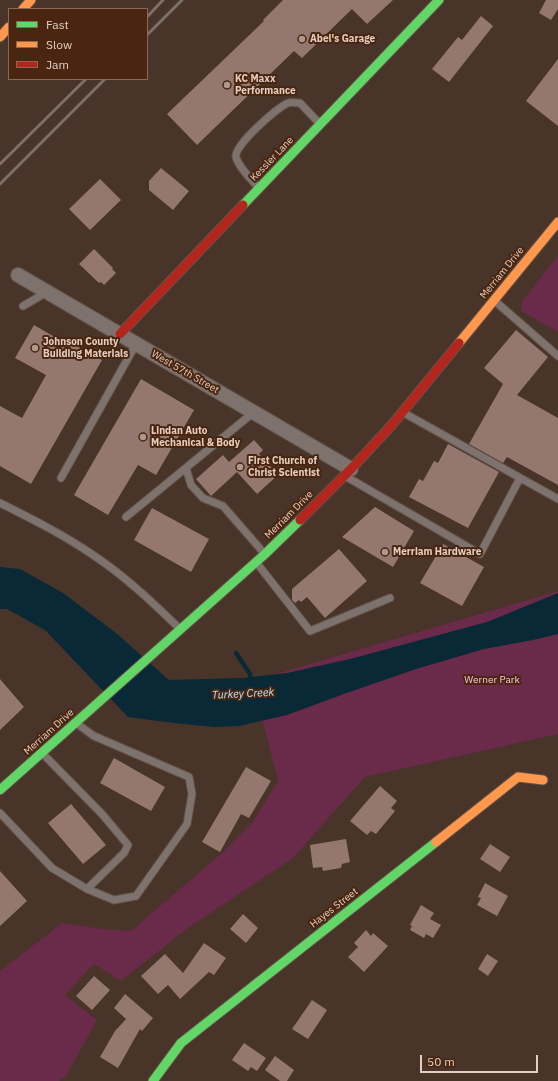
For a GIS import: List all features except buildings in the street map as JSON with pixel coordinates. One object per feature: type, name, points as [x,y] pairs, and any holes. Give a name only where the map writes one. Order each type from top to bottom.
[{"type":"main road","points":[[24,8],[31,0]]},
{"type":"main road","name":"Kessler Lane","points":[[120,334],[439,0]]},
{"type":"main road","points":[[0,37],[8,28]]},
{"type":"main road","name":"Merriam Drive","points":[[0,790],[265,554],[348,473],[403,412],[558,222]]},
{"type":"main road","name":"Hayes Street","points":[[153,1081],[181,1043],[518,777],[543,780]]},
{"type":"street","name":"West 57th Street","points":[[18,275],[254,412],[348,473]]},
{"type":"lane","points":[[259,189],[243,170],[236,157],[237,150],[241,144],[273,112],[289,102],[300,103],[320,124]]},
{"type":"lane","points":[[23,306],[47,292]]},
{"type":"lane","points":[[494,300],[558,356]]},
{"type":"lane","points":[[61,478],[136,344]]},
{"type":"lane","points":[[126,517],[254,412]]},
{"type":"lane","points":[[403,412],[558,499]]},
{"type":"lane","points":[[186,468],[191,485],[203,498],[223,506],[265,554]]},
{"type":"lane","points":[[348,473],[480,554],[520,478]]},
{"type":"lane","points":[[0,503],[43,525],[93,555],[133,585],[181,629]]},
{"type":"lane","points":[[256,562],[310,631],[390,598]]},
{"type":"lane","points":[[0,813],[52,868],[87,889],[114,900],[136,896],[187,824],[192,794],[189,778],[94,736],[76,723]]},
{"type":"lane","points":[[42,753],[102,814],[128,845],[124,854],[87,889]]},
{"type":"green space","points":[[558,256],[558,332],[521,311],[522,301]]},
{"type":"green space","name":"Werner Park","points":[[558,591],[558,734],[365,777],[293,858],[188,928],[121,981],[94,964],[65,995],[97,1020],[66,1076],[59,1081],[0,1081],[0,971],[62,923],[103,929],[131,931],[222,853],[252,823],[278,780],[252,681]]},
{"type":"water","name":"Turkey Creek","points":[[0,567],[20,569],[63,593],[116,633],[169,680],[242,678],[287,673],[350,659],[487,622],[558,593],[558,634],[484,649],[416,669],[287,715],[239,726],[214,727],[174,723],[128,717],[45,630],[7,609],[0,609]]},
{"type":"waterway","points":[[236,653],[250,674],[251,681]]},
{"type":"railway","points":[[148,16],[163,0]]},
{"type":"railway","points":[[148,34],[182,0]]},
{"type":"railway","points":[[0,164],[85,80]]},
{"type":"railway","points":[[0,184],[104,80]]},
{"type":"traffic: fast","points":[[243,205],[439,0]]},
{"type":"traffic: fast","points":[[0,790],[265,554],[300,520]]},
{"type":"traffic: fast","points":[[153,1081],[181,1043],[436,842]]},
{"type":"traffic: slow","points":[[24,8],[31,0]]},
{"type":"traffic: slow","points":[[0,37],[8,28]]},
{"type":"traffic: slow","points":[[459,343],[558,222]]},
{"type":"traffic: slow","points":[[436,842],[518,777],[543,780]]},
{"type":"traffic: jam","points":[[120,334],[243,205]]},
{"type":"traffic: jam","points":[[300,520],[391,426],[459,343]]},
{"type":"place","name":"Abel's Garage","points":[[302,39]]},
{"type":"place","name":"KC Maxx Performance","points":[[227,85]]},
{"type":"place","name":"Johnson County Building Materials","points":[[35,348]]},
{"type":"place","name":"Lindan Auto Mechanical & Body","points":[[143,437]]},
{"type":"place","name":"First Church of Christ Scientist","points":[[240,467]]},
{"type":"place","name":"Merriam Hardware","points":[[385,552]]}]
